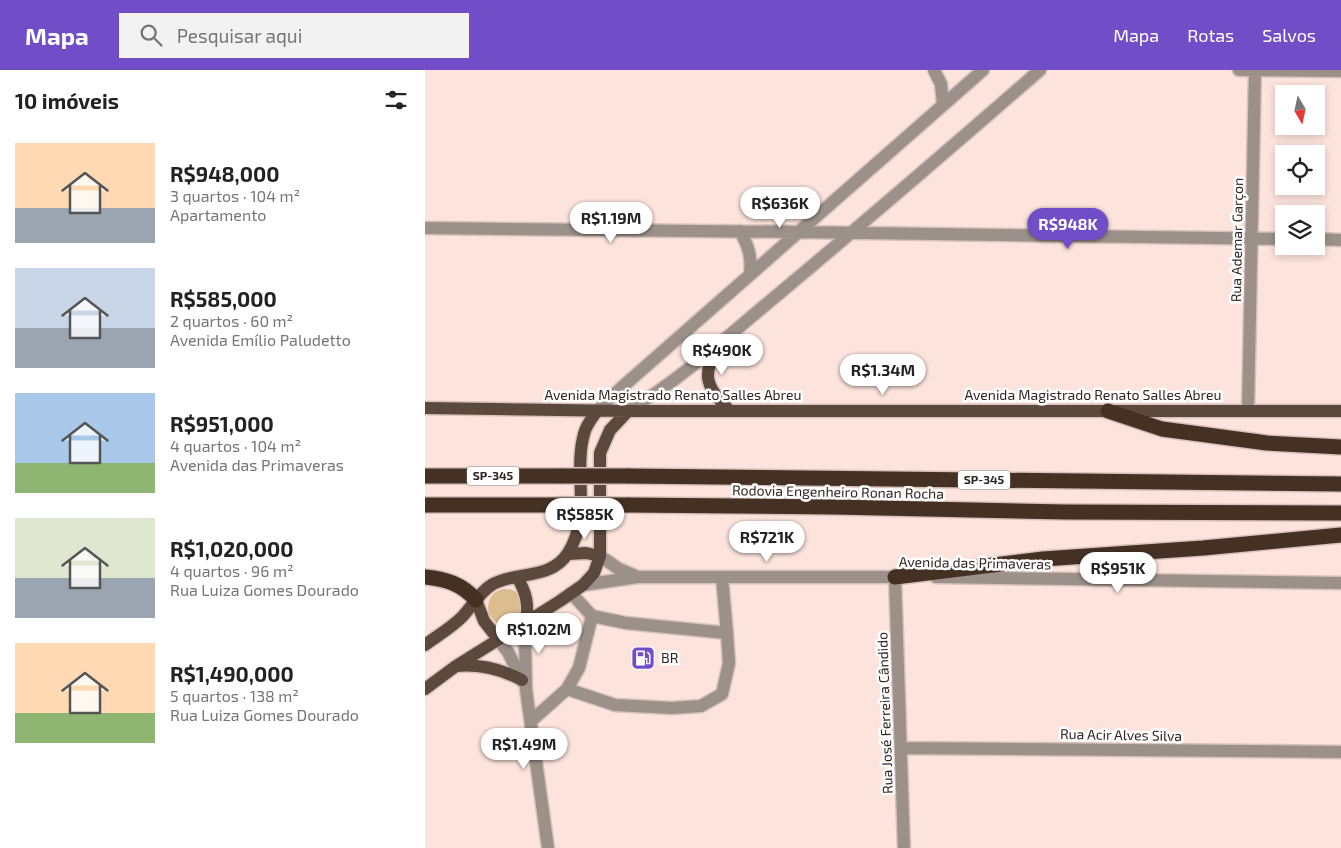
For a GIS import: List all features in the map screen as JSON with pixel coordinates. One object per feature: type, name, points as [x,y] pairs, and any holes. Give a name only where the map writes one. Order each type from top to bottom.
[{"type":"highway","points":[[1108,410],[1162,429],[1267,443],[1341,447]]},
{"type":"highway","name":"Rodovia Engenheiro Ronan Rocha","points":[[425,476],[627,476],[1341,484]]},
{"type":"highway","name":"Rodovia Engenheiro Ronan Rocha","points":[[425,504],[834,507],[1065,512],[1341,513]]},
{"type":"highway","points":[[895,577],[1043,559],[1203,548],[1341,535]]},
{"type":"highway","points":[[425,577],[459,584],[476,600]]},
{"type":"main road","points":[[721,342],[709,364],[708,376],[710,387],[729,410]]},
{"type":"main road","name":"Avenida Magistrado Renato Salles Abreu","points":[[425,408],[597,411],[1341,411]]},
{"type":"main road","points":[[425,645],[460,619],[484,590],[494,584],[517,577],[538,574],[550,569],[559,564],[568,554],[575,540],[581,517],[581,444],[584,431],[597,411]]},
{"type":"main road","points":[[425,689],[456,666],[583,585],[594,573],[600,556],[601,453],[610,430],[628,411]]},
{"type":"main road","points":[[568,554],[586,553],[600,556]]},
{"type":"main road","points":[[517,577],[528,603],[526,621]]},
{"type":"main road","points":[[476,600],[483,621],[498,639]]},
{"type":"main road","points":[[456,666],[483,666],[510,674],[524,685]]},
{"type":"street","points":[[934,70],[941,84],[943,105]]},
{"type":"street","points":[[597,411],[750,273],[983,70]]},
{"type":"street","points":[[628,411],[665,387],[721,342],[852,233],[1041,70]]},
{"type":"street","points":[[1239,70],[1341,70]]},
{"type":"street","name":"Rua Ademar Garçon","points":[[1248,410],[1255,70]]},
{"type":"street","points":[[425,228],[1275,239]]},
{"type":"street","points":[[740,231],[749,251],[750,273]]},
{"type":"street","points":[[1325,240],[1341,240]]},
{"type":"street","name":"Avenida das Primaveras","points":[[600,556],[619,569],[638,578]]},
{"type":"street","points":[[567,689],[615,705],[672,708],[701,706],[722,694],[729,663],[722,577]]},
{"type":"street","name":"Avenida das Primaveras","points":[[583,585],[638,578],[722,577],[895,577],[1341,583]]},
{"type":"street","name":"Rua José Ferreira Cândido","points":[[895,577],[904,848]]},
{"type":"street","points":[[571,593],[592,616],[626,623],[727,633]]},
{"type":"street","points":[[531,721],[567,689],[579,668],[592,616]]},
{"type":"street","points":[[526,621],[524,685],[549,848]]},
{"type":"street","points":[[498,639],[508,652],[524,685]]},
{"type":"street","name":"Rua Acir Alves Silva","points":[[901,748],[1341,752]]},
{"type":"shaded area","points":[[506,589],[513,590],[519,594],[523,600],[523,614],[519,620],[513,624],[506,625],[499,624],[493,620],[489,614],[488,607],[489,600],[493,594],[499,590]]},
{"type":"place","name":"BR","points":[[643,658]]}]
